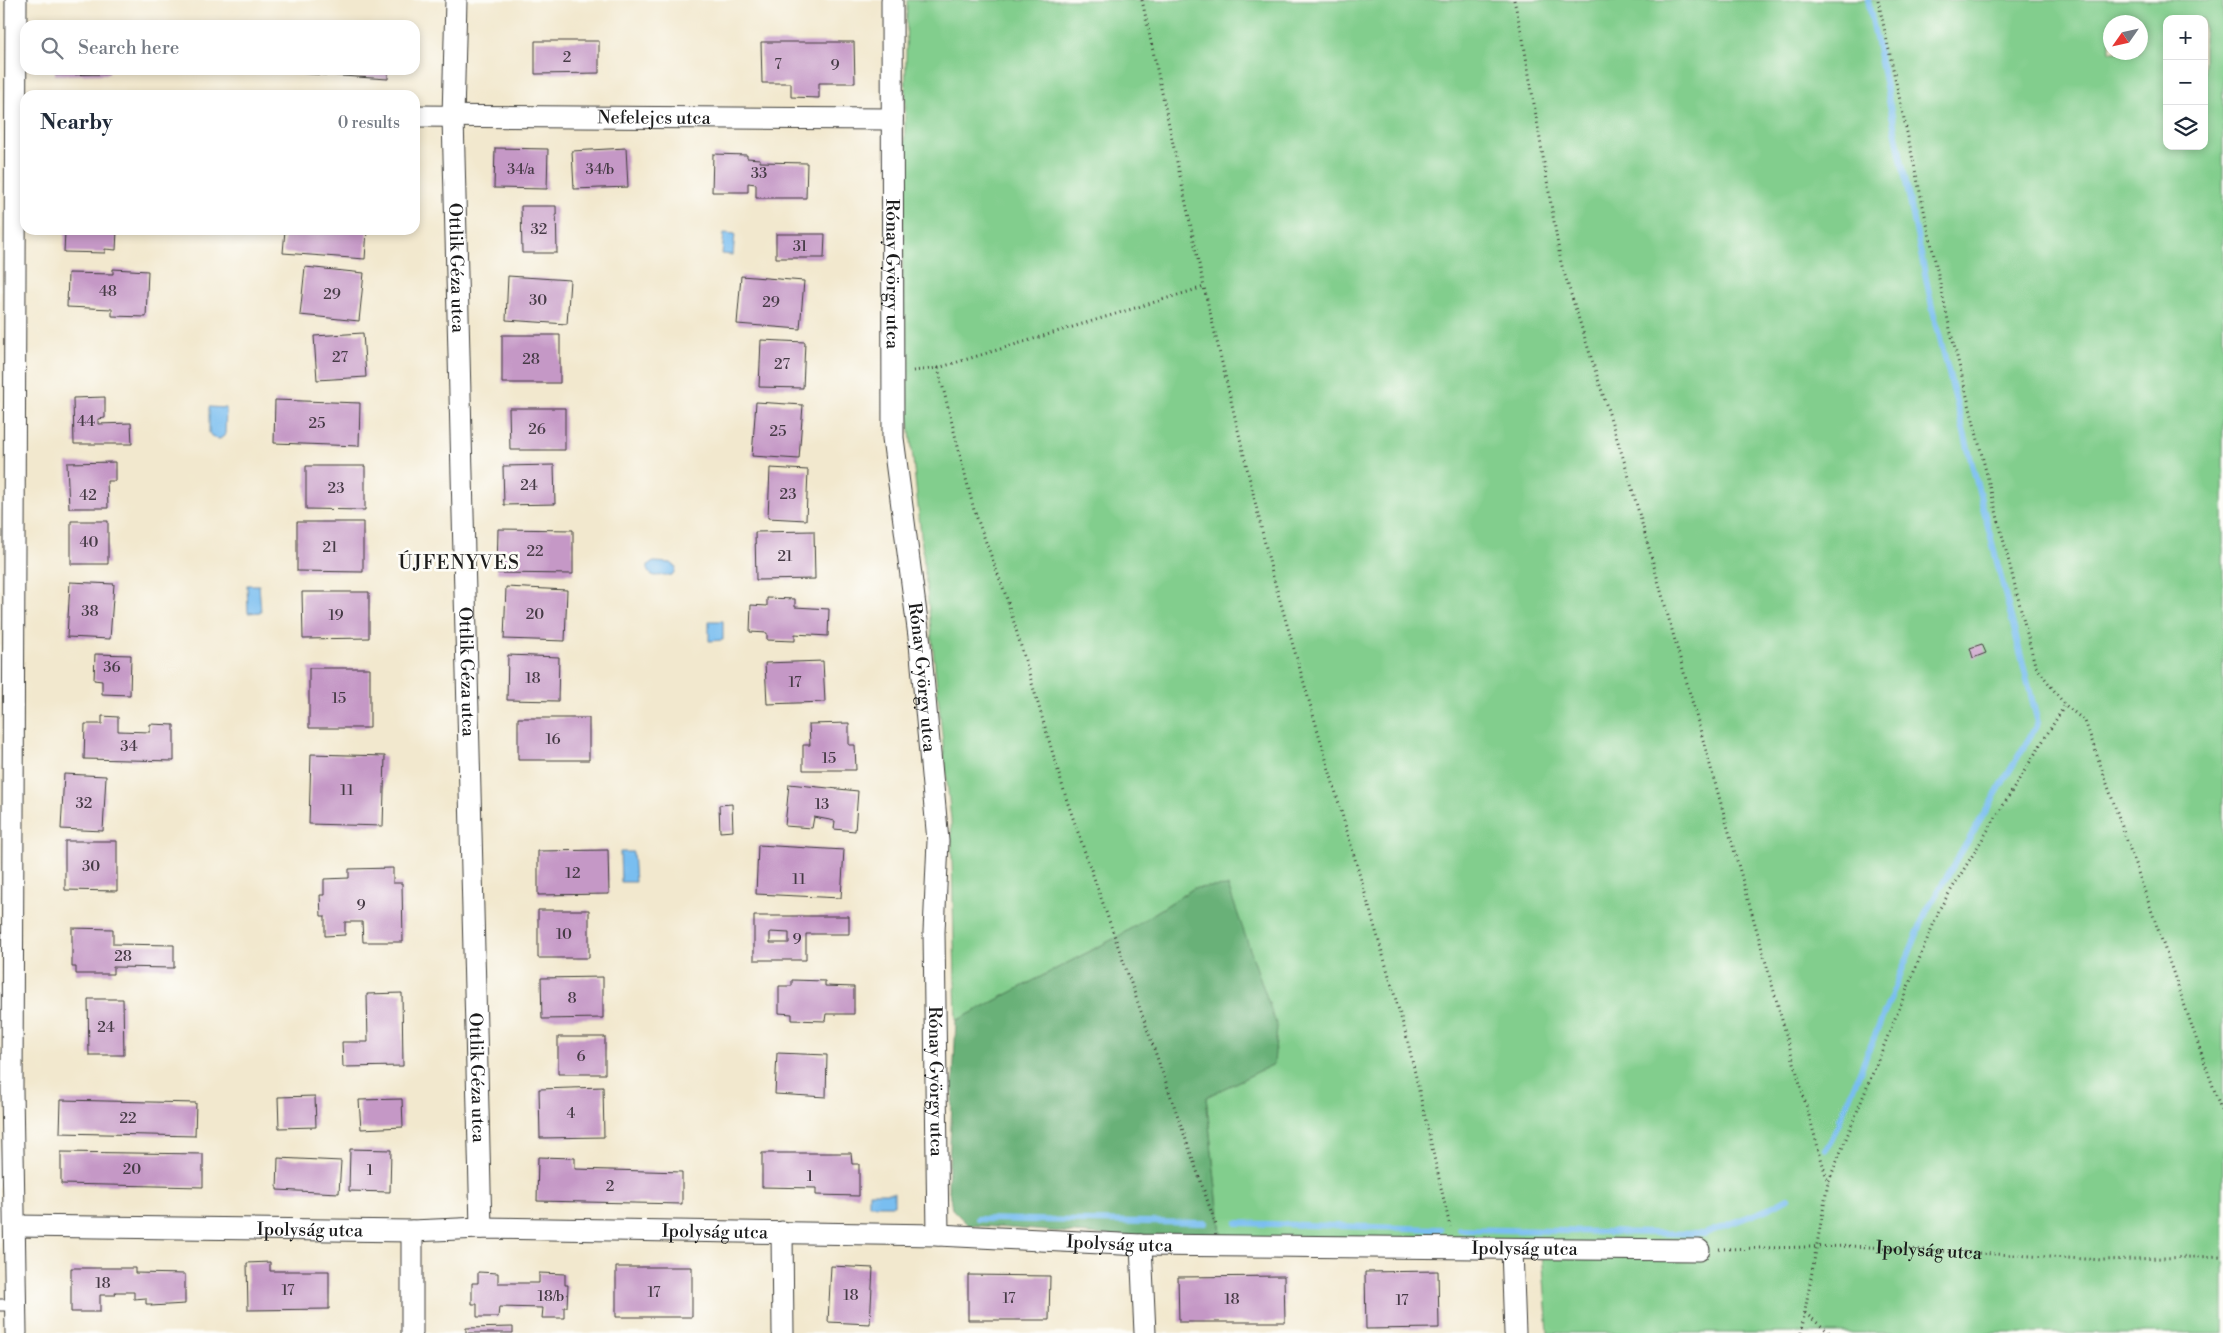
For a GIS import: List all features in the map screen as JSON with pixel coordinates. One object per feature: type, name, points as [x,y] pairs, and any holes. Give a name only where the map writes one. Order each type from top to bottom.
[{"type":"street","points":[[16,0],[13,109],[12,1090],[8,1305],[16,1333]]},
{"type":"street","name":"Ottlik Géza utca","points":[[456,0],[453,117],[482,1228]]},
{"type":"street","name":"Rónay György utca","points":[[892,0],[893,438],[920,644],[938,841],[934,932],[938,1235]]},
{"type":"street","name":"Nefelejcs utca","points":[[420,116],[892,119]]},
{"type":"street","name":"Ipolyság utca","points":[[10,1215],[412,1231],[482,1228],[782,1232],[938,1235],[1142,1245],[1222,1244],[1699,1250]]},
{"type":"street","points":[[412,1231],[412,1333]]},
{"type":"street","points":[[782,1232],[783,1333]]},
{"type":"street","points":[[1142,1245],[1145,1333]]},
{"type":"street","points":[[1512,1249],[1514,1333]]},
{"type":"path","points":[[1142,0],[1204,287],[1272,573],[1407,1038],[1454,1247]]},
{"type":"path","points":[[1514,0],[1561,263],[1626,467],[1828,1183]]},
{"type":"path","points":[[1878,0],[1950,329],[2036,665],[2065,705],[2085,721],[2098,753],[2223,1115]]},
{"type":"path","points":[[894,373],[938,368],[1204,287]]},
{"type":"path","points":[[938,368],[974,510],[1006,596],[1067,801],[1222,1244]]},
{"type":"path","points":[[1801,1333],[1828,1183],[1940,908],[2065,705]]},
{"type":"path","name":"Ipolyság utca","points":[[1699,1250],[1818,1246],[2103,1260],[2223,1256]]},
{"type":"path","points":[[1805,1312],[1830,1333]]},
{"type":"green space","points":[[907,0],[2223,0],[2223,1333],[1548,1333],[1541,1239],[1222,1244],[1206,1097],[1274,1064],[1194,888],[1119,936],[956,1021],[951,819],[901,346]]},
{"type":"green space","points":[[1228,886],[1277,1027],[1274,1064],[1206,1097],[1222,1244],[968,1225],[952,1209],[948,1185],[956,1021],[1119,936],[1194,888]]},
{"type":"water","points":[[724,233],[735,234],[733,255],[722,254]]},
{"type":"water","points":[[209,407],[226,408],[225,435],[220,439],[213,438],[209,433]]},
{"type":"water","points":[[654,562],[671,563],[676,567],[675,571],[672,575],[654,576],[648,572],[648,565]]},
{"type":"water","points":[[247,585],[259,585],[261,612],[248,613]]},
{"type":"water","points":[[709,621],[723,621],[723,640],[709,641]]},
{"type":"water","points":[[620,852],[633,852],[635,882],[621,882]]},
{"type":"water","points":[[869,1193],[894,1193],[894,1205],[869,1205]]},
{"type":"building","points":[[535,41],[599,41],[599,73],[535,74]]},
{"type":"building","points":[[761,42],[854,42],[855,83],[819,83],[819,98],[791,97],[791,83],[762,83]]},
{"type":"building","points":[[326,75],[388,75],[388,79]]},
{"type":"building","points":[[495,148],[548,149],[547,189],[494,188]]},
{"type":"building","points":[[626,148],[628,187],[574,189],[572,151]]},
{"type":"building","points":[[713,154],[747,155],[747,158],[760,159],[760,162],[807,163],[806,198],[756,198],[756,184],[748,183],[748,192],[712,192]]},
{"type":"building","points":[[521,206],[556,206],[557,253],[522,253]]},
{"type":"building","points":[[776,234],[825,234],[824,258],[776,258]]},
{"type":"building","points":[[65,235],[117,235],[116,250],[105,249],[105,253],[64,252]]},
{"type":"building","points":[[285,235],[367,235],[365,259],[283,253]]},
{"type":"building","points":[[305,267],[364,273],[359,321],[300,315]]},
{"type":"building","points":[[113,269],[148,271],[146,317],[112,316],[112,309],[67,307],[68,273],[113,274]]},
{"type":"building","points":[[508,276],[570,280],[567,324],[506,320]]},
{"type":"building","points":[[741,276],[804,281],[800,329],[737,324]]},
{"type":"building","points":[[363,333],[366,377],[317,380],[314,336]]},
{"type":"building","points":[[502,335],[560,335],[560,383],[502,383]]},
{"type":"building","points":[[761,340],[805,342],[803,388],[759,387]]},
{"type":"building","points":[[105,397],[105,418],[98,419],[98,424],[131,423],[132,444],[74,444],[73,398]]},
{"type":"building","points":[[275,400],[360,403],[359,446],[274,443]]},
{"type":"building","points":[[756,402],[803,405],[799,459],[752,456]]},
{"type":"building","points":[[509,408],[565,408],[565,450],[510,450]]},
{"type":"building","points":[[115,462],[115,481],[107,481],[108,508],[69,508],[67,463]]},
{"type":"building","points":[[554,465],[555,504],[504,505],[503,466]]},
{"type":"building","points":[[306,466],[365,466],[365,510],[306,509]]},
{"type":"building","points":[[770,468],[808,470],[806,520],[768,518]]},
{"type":"building","points":[[71,521],[108,521],[108,564],[71,564]]},
{"type":"building","points":[[297,522],[363,522],[363,572],[297,571]]},
{"type":"building","points":[[498,529],[573,530],[573,574],[497,573]]},
{"type":"building","points":[[814,531],[815,579],[756,580],[755,532]]},
{"type":"building","points":[[70,582],[114,584],[110,639],[67,637]]},
{"type":"building","points":[[506,587],[567,590],[565,641],[504,639]]},
{"type":"building","points":[[302,592],[369,592],[369,638],[303,639]]},
{"type":"building","points":[[767,598],[795,599],[795,607],[829,609],[828,636],[795,634],[795,641],[767,640],[767,633],[750,632],[751,605],[767,606]]},
{"type":"building","points":[[1982,644],[1986,653],[1973,658],[1970,648]]},
{"type":"building","points":[[95,654],[131,655],[130,695],[102,694],[102,681],[94,680]]},
{"type":"building","points":[[508,655],[559,657],[558,701],[507,700]]},
{"type":"building","points":[[823,661],[825,702],[767,704],[765,663]]},
{"type":"building","points":[[309,668],[370,668],[370,728],[309,728]]},
{"type":"building","points":[[102,716],[118,717],[118,731],[150,732],[150,724],[174,725],[174,761],[84,759],[85,724],[102,724]]},
{"type":"building","points":[[518,718],[589,718],[589,760],[518,760]]},
{"type":"building","points":[[849,723],[849,745],[855,745],[856,770],[803,770],[803,745],[810,745],[809,724]]},
{"type":"building","points":[[311,754],[385,756],[383,826],[309,824]]},
{"type":"building","points":[[64,774],[106,776],[103,831],[61,829]]},
{"type":"building","points":[[789,784],[858,791],[855,831],[834,829],[835,821],[814,817],[812,828],[785,826]]},
{"type":"building","points":[[732,804],[733,831],[720,832],[719,805]]},
{"type":"building","points":[[65,841],[117,841],[117,891],[65,890]]},
{"type":"building","points":[[758,845],[844,850],[841,898],[756,894]]},
{"type":"building","points":[[608,850],[609,894],[538,895],[538,851]]},
{"type":"building","points":[[393,868],[393,883],[402,883],[403,942],[363,942],[362,922],[345,922],[345,935],[325,936],[325,916],[321,916],[320,895],[324,895],[324,879],[349,878],[349,869]]},
{"type":"building","points":[[538,910],[589,910],[589,958],[538,958]]},
{"type":"building","points":[[754,916],[849,916],[849,934],[806,934],[806,960],[754,960]],"holes":[[[770,932],[789,933],[789,943],[770,943]]]},
{"type":"building","points":[[72,928],[113,929],[113,944],[174,945],[174,968],[113,967],[113,974],[76,974],[76,967],[72,967]]},
{"type":"building","points":[[603,977],[603,1018],[542,1019],[541,978]]},
{"type":"building","points":[[792,980],[825,981],[825,986],[854,987],[854,1014],[826,1014],[825,1021],[792,1020],[792,1014],[779,1013],[779,986],[792,986]]},
{"type":"building","points":[[402,993],[403,1066],[343,1067],[342,1042],[368,1042],[367,994]]},
{"type":"building","points":[[88,999],[123,999],[124,1055],[89,1055]]},
{"type":"building","points":[[558,1037],[605,1037],[605,1074],[558,1074]]},
{"type":"building","points":[[777,1053],[827,1055],[826,1097],[775,1094]]},
{"type":"building","points":[[603,1087],[604,1137],[540,1138],[539,1089]]},
{"type":"building","points":[[315,1096],[316,1127],[279,1128],[278,1097]]},
{"type":"building","points":[[402,1099],[403,1127],[361,1129],[359,1100]]},
{"type":"building","points":[[61,1100],[196,1103],[195,1136],[60,1133]]},
{"type":"building","points":[[350,1149],[391,1150],[390,1192],[349,1191]]},
{"type":"building","points":[[61,1152],[203,1154],[203,1187],[61,1184]]},
{"type":"building","points":[[762,1153],[851,1153],[852,1164],[859,1164],[859,1196],[816,1195],[816,1188],[762,1187]]},
{"type":"building","points":[[538,1157],[575,1158],[575,1169],[682,1172],[682,1204],[537,1201]]},
{"type":"building","points":[[278,1158],[341,1161],[339,1193],[277,1190]]},
{"type":"building","points":[[270,1262],[270,1271],[329,1271],[329,1309],[248,1310],[247,1263]]},
{"type":"building","points":[[831,1266],[873,1268],[870,1324],[828,1322]]},
{"type":"building","points":[[616,1267],[692,1267],[692,1317],[616,1317]]},
{"type":"building","points":[[71,1268],[135,1268],[135,1273],[185,1274],[185,1304],[151,1306],[152,1304],[146,1304],[146,1298],[134,1299],[134,1292],[115,1292],[116,1295],[100,1295],[100,1312],[71,1312]]},
{"type":"building","points":[[1438,1271],[1439,1328],[1366,1329],[1365,1272]]},
{"type":"building","points":[[478,1272],[498,1273],[498,1283],[539,1283],[539,1273],[565,1274],[565,1285],[568,1285],[567,1307],[564,1307],[564,1318],[542,1318],[543,1308],[499,1307],[498,1317],[477,1317],[477,1304],[472,1304],[472,1283],[478,1283]]},
{"type":"building","points":[[968,1275],[1050,1276],[1049,1320],[968,1320]]},
{"type":"building","points":[[1284,1276],[1285,1322],[1179,1322],[1178,1277]]},
{"type":"building","points":[[513,1327],[513,1333],[466,1333],[466,1328]]},
{"type":"waterway","points":[[1826,1149],[1832,1139],[1927,910],[2038,723],[1932,307],[1868,0]]},
{"type":"waterway","points":[[1460,1229],[1704,1234],[1768,1209],[1788,1198]]},
{"type":"waterway","points":[[978,1219],[1205,1223]]},
{"type":"waterway","points":[[1237,1223],[1440,1229]]},
{"type":"district","name":"ÚJFENYVES","points":[[459,563]]}]
